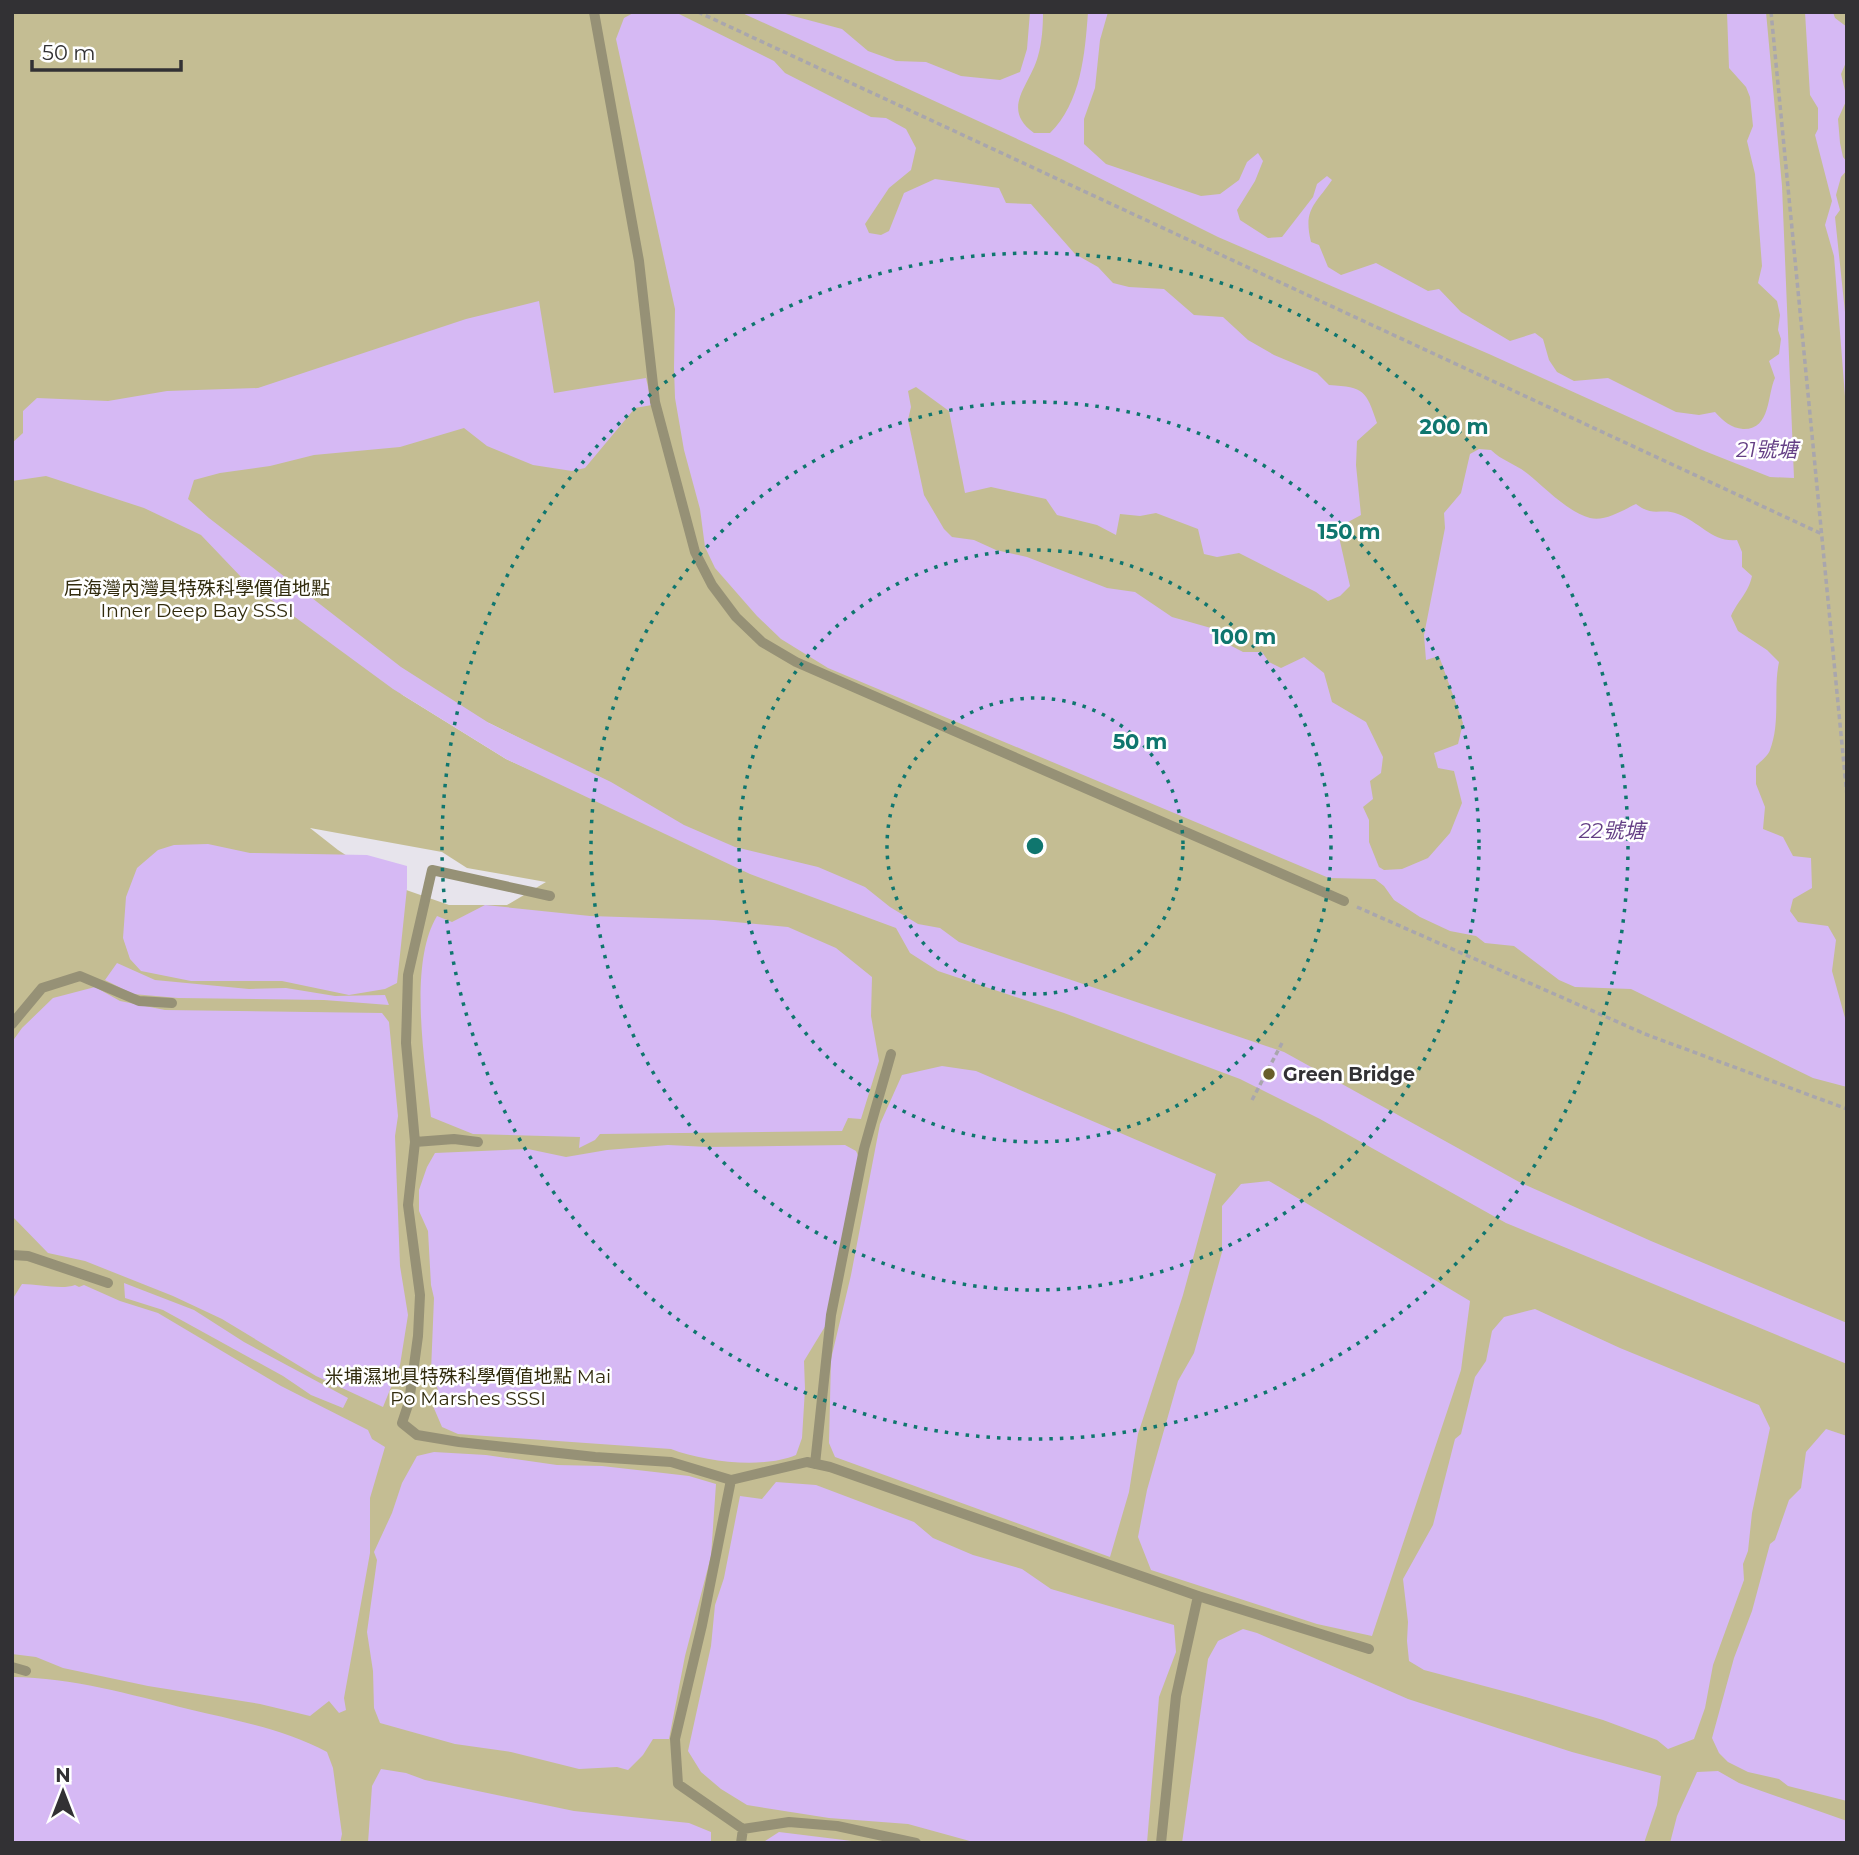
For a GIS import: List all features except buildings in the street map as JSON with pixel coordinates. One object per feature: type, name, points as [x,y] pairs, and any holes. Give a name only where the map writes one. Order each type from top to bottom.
[{"type":"lane","points":[[594,12],[639,261],[656,408],[695,552],[712,585],[729,609],[762,642],[796,662],[1344,901]]},
{"type":"lane","points":[[550,896],[432,870],[408,975],[406,1043],[415,1142],[408,1205],[420,1295],[418,1336],[409,1402],[402,1423],[417,1435],[595,1457],[671,1462],[731,1480],[807,1462],[830,1466],[1198,1597],[1369,1649]]},
{"type":"lane","points":[[12,1024],[43,988],[80,976],[138,1001],[172,1003]]},
{"type":"lane","points":[[815,1464],[831,1315],[864,1149],[891,1054]]},
{"type":"lane","points":[[415,1142],[454,1139],[478,1142]]},
{"type":"lane","points":[[12,1255],[28,1256],[108,1283]]},
{"type":"lane","points":[[731,1480],[702,1625],[674,1739],[678,1784],[743,1829],[789,1822],[837,1826],[916,1843]]},
{"type":"lane","points":[[1161,1843],[1176,1696],[1198,1597]]},
{"type":"lane","points":[[12,1667],[26,1671]]},
{"type":"lane","points":[[741,1843],[743,1829]]},
{"type":"path","points":[[698,12],[1822,534]]},
{"type":"path","points":[[1771,12],[1847,796]]},
{"type":"path","points":[[1344,901],[1645,1034],[1847,1109]]},
{"type":"path","points":[[1252,1100],[1282,1043]]},
{"type":"green space","points":[[12,12],[1847,12],[1847,1843],[12,1843]],"holes":[[[401,694],[489,723],[541,749],[573,789],[506,759]],[[310,828],[442,852],[467,868],[546,882],[507,905],[449,905],[392,885]]]},
{"type":"water","name":"22號塘","points":[[635,12],[675,12],[774,61],[785,73],[871,117],[886,118],[906,129],[916,148],[911,170],[889,188],[865,224],[869,233],[881,235],[889,231],[904,193],[935,179],[999,188],[1006,203],[1031,204],[1075,254],[1098,267],[1113,283],[1129,287],[1164,289],[1194,315],[1223,317],[1248,340],[1274,355],[1317,373],[1329,385],[1357,389],[1366,397],[1377,423],[1357,441],[1356,465],[1361,515],[1337,528],[1350,586],[1340,596],[1328,601],[1316,592],[1239,553],[1217,557],[1204,554],[1198,529],[1156,513],[1140,516],[1120,514],[1116,535],[1097,525],[1057,515],[1046,499],[991,487],[965,493],[949,411],[916,387],[908,391],[911,407],[908,420],[924,495],[944,529],[952,537],[974,540],[996,550],[1027,557],[1107,588],[1135,592],[1172,617],[1211,628],[1222,641],[1243,652],[1262,652],[1269,662],[1281,668],[1304,657],[1324,673],[1332,702],[1366,722],[1383,757],[1381,773],[1370,781],[1373,799],[1363,807],[1369,820],[1369,842],[1379,867],[1384,870],[1402,869],[1428,858],[1450,833],[1462,803],[1454,771],[1438,768],[1434,753],[1458,744],[1463,723],[1439,656],[1426,660],[1424,635],[1445,528],[1444,513],[1461,493],[1470,454],[1479,449],[1491,450],[1523,471],[1565,505],[1590,518],[1608,517],[1636,504],[1648,510],[1678,514],[1714,535],[1737,540],[1742,552],[1742,567],[1752,576],[1731,616],[1738,631],[1767,650],[1779,662],[1773,739],[1768,754],[1756,766],[1756,784],[1765,807],[1763,829],[1783,837],[1793,856],[1811,858],[1812,888],[1793,899],[1790,911],[1798,922],[1828,926],[1836,940],[1832,971],[1847,1025],[1847,1087],[1813,1078],[1631,989],[1575,987],[1559,980],[1514,946],[1485,943],[1476,936],[1450,931],[1420,917],[1394,900],[1375,879],[1329,878],[828,668],[781,639],[715,568],[705,547],[700,509],[684,450],[675,398],[675,309],[616,39],[624,18]]},
{"type":"water","name":"21號塘","points":[[740,12],[778,12],[842,29],[868,51],[896,61],[926,62],[961,76],[1000,80],[1020,72],[1027,49],[1030,12],[1043,12],[1039,51],[1018,106],[1024,124],[1034,133],[1050,133],[1069,107],[1075,93],[1083,61],[1088,12],[1108,12],[1100,40],[1095,88],[1084,119],[1084,144],[1106,164],[1201,196],[1220,194],[1239,180],[1247,162],[1258,153],[1263,161],[1255,181],[1237,210],[1240,220],[1268,238],[1282,237],[1313,197],[1317,184],[1327,176],[1332,180],[1312,208],[1309,231],[1311,242],[1319,245],[1328,267],[1341,275],[1376,263],[1428,291],[1439,289],[1461,312],[1510,341],[1535,333],[1543,339],[1549,360],[1557,372],[1574,381],[1608,378],[1676,412],[1699,415],[1715,412],[1728,424],[1743,429],[1752,428],[1763,418],[1775,378],[1769,361],[1779,354],[1781,339],[1777,301],[1758,283],[1762,266],[1755,174],[1747,141],[1753,126],[1750,97],[1746,87],[1729,68],[1727,12],[1766,12],[1782,186],[1794,478],[1770,477],[1702,450],[1218,237],[1061,159]]},
{"type":"water","points":[[1805,12],[1833,12],[1835,18],[1847,27],[1847,60],[1841,74],[1847,99],[1838,119],[1840,143],[1847,170],[1841,177],[1836,195],[1840,210],[1835,217],[1847,331],[1847,422],[1834,256],[1825,225],[1832,201],[1815,135],[1818,129],[1818,108],[1810,95]]},
{"type":"water","points":[[539,301],[554,393],[646,378],[652,405],[635,408],[585,468],[572,471],[533,465],[487,446],[464,428],[400,447],[314,455],[270,466],[220,473],[194,480],[188,499],[401,667],[489,723],[611,782],[684,825],[735,847],[818,867],[865,887],[918,924],[940,928],[959,942],[1284,1052],[1521,1183],[1847,1323],[1847,1364],[1506,1223],[1320,1119],[1240,1079],[1064,1013],[938,971],[910,953],[896,928],[750,874],[506,759],[393,689],[243,579],[201,535],[144,508],[46,476],[12,481],[12,443],[23,433],[23,411],[37,398],[108,401],[167,391],[258,388],[466,319]]},
{"type":"water","points":[[208,844],[250,853],[367,855],[407,866],[397,983],[385,989],[349,995],[282,981],[191,981],[141,971],[130,959],[123,938],[126,897],[137,868],[158,850],[174,845]]},
{"type":"water","points":[[485,905],[590,916],[714,920],[788,927],[836,948],[872,977],[871,1016],[879,1061],[861,1119],[848,1118],[842,1131],[600,1134],[595,1140],[579,1148],[580,1137],[473,1134],[431,1117],[421,1014],[423,960],[428,936],[437,916],[452,922]]},
{"type":"water","points":[[117,963],[155,980],[249,989],[286,988],[335,996],[385,995],[389,1005],[324,1000],[178,998],[133,994],[105,980]]},
{"type":"water","points":[[95,987],[120,1001],[165,1010],[382,1013],[389,1022],[398,1116],[395,1136],[400,1266],[408,1315],[400,1365],[383,1407],[316,1376],[222,1319],[173,1296],[85,1261],[48,1253],[12,1216],[12,1042],[22,1028],[53,998]]},
{"type":"water","points":[[942,1066],[976,1071],[1216,1174],[1183,1295],[1138,1434],[1129,1492],[1110,1557],[835,1457],[829,1443],[831,1359],[851,1275],[880,1124],[902,1075]]},
{"type":"water","points":[[668,1145],[845,1145],[856,1151],[862,1164],[829,1320],[804,1361],[802,1438],[796,1455],[767,1462],[734,1462],[671,1449],[458,1434],[442,1427],[433,1406],[438,1390],[431,1371],[434,1298],[428,1231],[419,1211],[419,1190],[435,1153],[528,1149],[566,1157],[607,1150]]},
{"type":"water","points":[[1269,1181],[1470,1301],[1461,1370],[1372,1636],[1317,1624],[1151,1570],[1138,1537],[1147,1490],[1178,1381],[1194,1353],[1222,1252],[1222,1206],[1241,1184]]},
{"type":"water","points":[[124,1283],[194,1310],[244,1342],[348,1398],[343,1408],[311,1395],[283,1376],[163,1310],[125,1298]]},
{"type":"water","points":[[22,1284],[57,1287],[84,1285],[120,1301],[158,1313],[281,1386],[368,1430],[372,1439],[385,1447],[370,1498],[370,1553],[344,1698],[346,1710],[339,1713],[329,1701],[310,1716],[260,1704],[148,1686],[63,1668],[36,1657],[12,1654],[12,1300]]},
{"type":"water","points":[[1535,1309],[1620,1348],[1759,1405],[1770,1428],[1752,1513],[1748,1551],[1743,1564],[1744,1580],[1713,1665],[1705,1708],[1694,1739],[1668,1749],[1657,1740],[1603,1720],[1424,1670],[1409,1661],[1403,1579],[1433,1525],[1455,1439],[1461,1434],[1475,1377],[1486,1361],[1492,1331],[1504,1317]]},
{"type":"water","points":[[1826,1429],[1847,1436],[1847,1801],[1788,1786],[1779,1779],[1748,1772],[1728,1762],[1719,1753],[1712,1738],[1770,1544],[1775,1540],[1789,1500],[1801,1488],[1806,1452]]},
{"type":"water","points":[[434,1452],[486,1455],[557,1465],[602,1466],[689,1476],[716,1484],[711,1556],[685,1656],[669,1739],[653,1739],[643,1755],[628,1770],[617,1767],[579,1769],[511,1752],[455,1744],[380,1723],[374,1708],[373,1671],[367,1632],[377,1560],[374,1552],[402,1483],[417,1456]]},
{"type":"water","points":[[776,1482],[816,1485],[914,1522],[933,1538],[973,1555],[1022,1569],[1051,1589],[1174,1625],[1176,1652],[1159,1697],[1147,1843],[977,1843],[908,1824],[829,1818],[747,1805],[721,1789],[701,1772],[688,1751],[711,1646],[715,1605],[724,1578],[740,1496],[762,1499]]},
{"type":"water","points":[[1243,1629],[1408,1699],[1572,1752],[1661,1776],[1657,1805],[1644,1843],[1182,1843],[1208,1659],[1218,1641]]},
{"type":"water","points":[[12,1677],[57,1680],[122,1693],[259,1726],[294,1737],[327,1752],[333,1768],[342,1834],[340,1843],[12,1843]]},
{"type":"water","points":[[381,1769],[574,1811],[689,1823],[711,1832],[711,1843],[368,1843],[372,1786]]},
{"type":"water","points":[[1718,1771],[1739,1783],[1847,1821],[1847,1843],[1670,1843],[1677,1816],[1697,1772]]},
{"type":"water","points":[[779,1832],[860,1842],[863,1843],[762,1843]]},
{"type":"place","name":"Green Bridge","points":[[1269,1074]]},
{"type":"park label","name":"后海灣內灣具特殊科學價值地點 Inner Deep Bay SSSI","points":[[197,599]]},
{"type":"park label","name":"米埔濕地具特殊科學價值地點 Mai Po Marshes SSSI","points":[[468,1387]]}]
